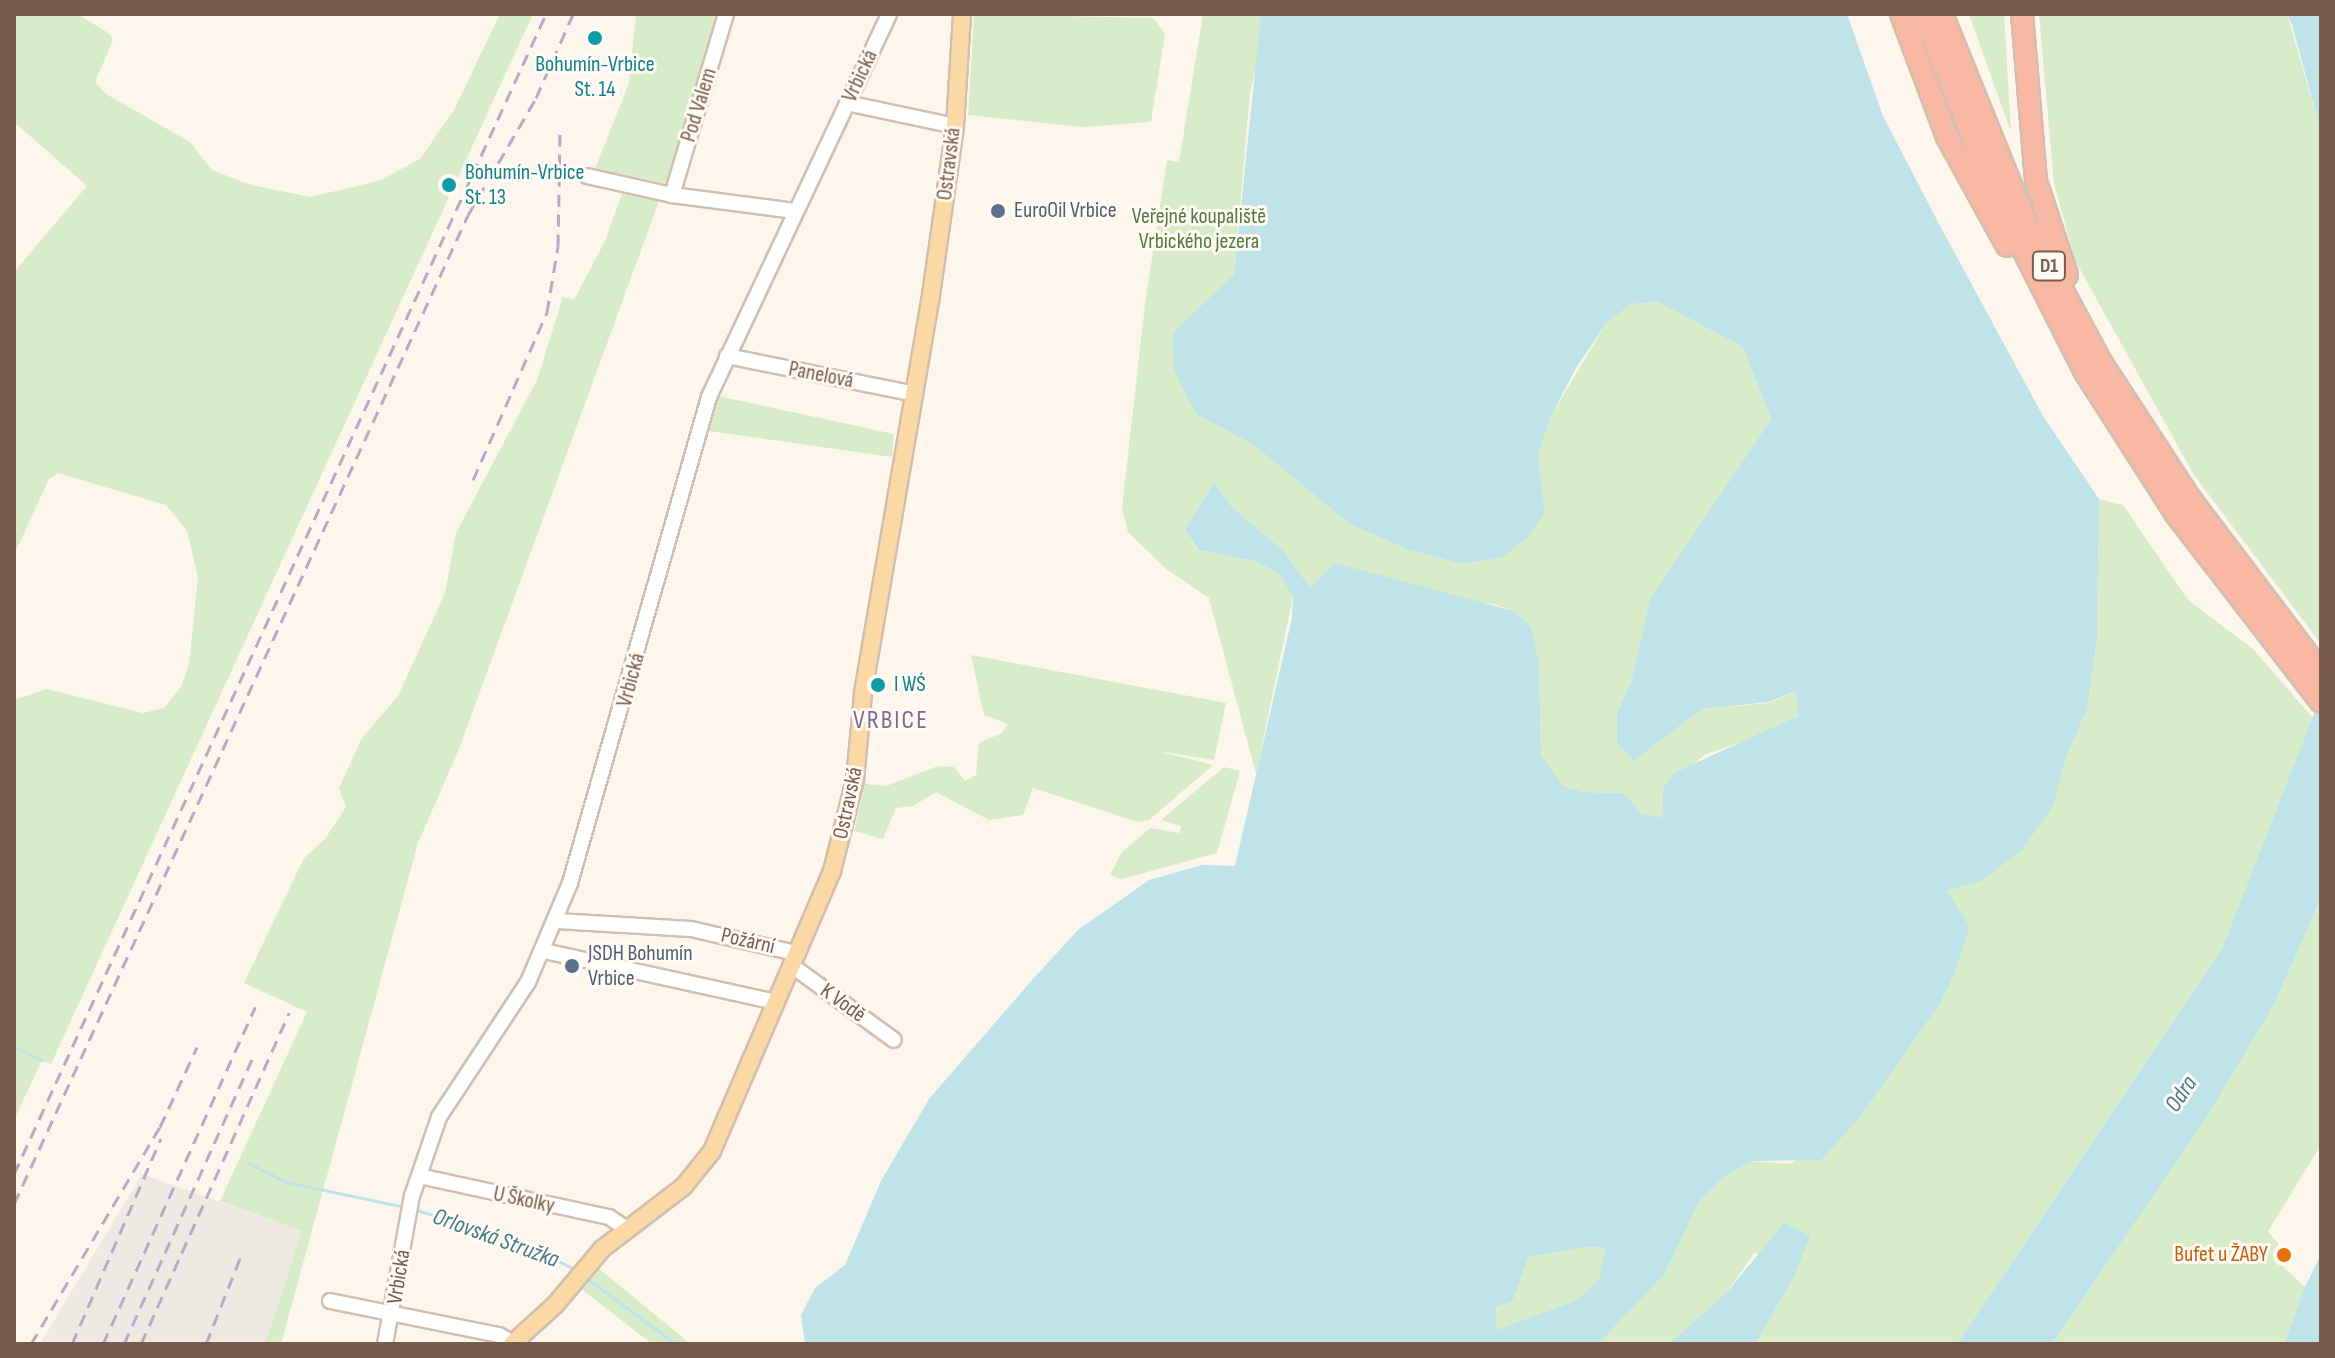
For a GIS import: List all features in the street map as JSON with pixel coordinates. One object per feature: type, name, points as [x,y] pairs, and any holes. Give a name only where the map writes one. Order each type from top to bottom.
[{"type":"highway","points":[[1901,14],[1947,137],[2031,286],[2050,308]]},
{"type":"highway","name":"D1","points":[[1923,14],[1950,90],[2050,308],[2183,507],[2321,702]]},
{"type":"highway","name":"D1","points":[[1942,14],[2027,224],[2101,362],[2179,483],[2183,507],[2321,672]]},
{"type":"highway","points":[[2022,14],[2031,147],[2051,237],[2086,319],[2179,483]]},
{"type":"main road","name":"Ostravská","points":[[513,1344],[574,1285],[590,1262],[627,1229],[672,1198],[712,1151],[832,871],[850,806],[867,665],[915,394],[955,126],[962,14]]},
{"type":"street","name":"Pod Valem","points":[[672,195],[726,14]]},
{"type":"street","name":"Vrbická","points":[[385,1344],[394,1313],[412,1196],[439,1117],[544,951],[557,921],[624,707],[709,397],[889,14]]},
{"type":"street","points":[[847,103],[955,126]]},
{"type":"street","points":[[587,176],[672,195],[795,211]]},
{"type":"street","name":"Panelová","points":[[727,356],[915,394]]},
{"type":"street","name":"Požární","points":[[557,921],[691,929],[794,959]]},
{"type":"street","points":[[544,951],[776,1002]]},
{"type":"street","name":"K Vodě","points":[[794,959],[894,1040]]},
{"type":"street","name":"U Školky","points":[[419,1176],[609,1217],[627,1229]]},
{"type":"street","points":[[330,1301],[499,1335],[513,1344]]},
{"type":"shaded area","points":[[142,1174],[302,1231],[265,1344],[40,1344]]},
{"type":"green space","points":[[14,14],[77,14],[110,34],[113,40],[95,82],[106,94],[190,142],[212,170],[251,185],[310,197],[379,181],[420,159],[454,110],[500,14],[533,14],[51,1064],[42,1060],[14,1120],[14,700],[47,689],[143,713],[164,708],[181,687],[189,664],[198,577],[187,531],[166,505],[58,473],[49,479],[14,555],[14,272],[87,186],[14,122]]},
{"type":"green space","points":[[636,14],[717,14],[669,184],[595,169],[629,83]]},
{"type":"green space","points":[[974,14],[1153,18],[1165,33],[1151,122],[1082,127],[968,115]]},
{"type":"green space","name":"Veřejné koupaliště Vrbického jezera","points":[[1203,14],[1261,14],[1260,53],[1250,92],[1234,274],[1173,334],[1196,414],[1252,444],[1351,525],[1409,550],[1462,564],[1500,558],[1545,512],[1538,455],[1552,414],[1607,322],[1632,304],[1658,302],[1743,347],[1771,419],[1650,599],[1631,682],[1617,712],[1634,759],[1702,709],[1769,703],[1797,691],[1798,716],[1766,734],[1706,754],[1663,789],[1662,817],[1642,814],[1623,793],[1584,792],[1563,786],[1541,755],[1539,662],[1531,627],[1514,611],[1493,604],[1311,588],[1284,551],[1232,507],[1214,482],[1185,530],[1197,550],[1258,562],[1280,574],[1293,596],[1256,774],[1209,598],[1165,568],[1128,532],[1122,508],[1145,304],[1167,160],[1179,162]]},
{"type":"green space","points":[[1969,14],[2004,14],[2011,132]]},
{"type":"green space","points":[[2039,14],[2287,14],[2321,131],[2321,644],[2194,475],[2076,262],[2054,184]]},
{"type":"green space","points":[[622,194],[659,201],[459,749],[418,843],[281,1344],[265,1344],[302,1231],[220,1201],[307,1012],[244,983],[304,858],[325,839],[346,807],[339,788],[362,738],[398,696],[445,593],[456,533],[537,380],[563,297],[574,300],[605,241]]},
{"type":"green space","points":[[718,396],[894,434],[892,457],[709,431]]},
{"type":"green space","points":[[2099,499],[2123,505],[2188,600],[2253,649],[2313,718],[2222,949],[1957,1344],[1755,1344],[1793,1279],[1755,1252],[1727,1292],[1669,1344],[1598,1344],[1664,1275],[1699,1202],[1725,1176],[1752,1161],[1790,1164],[1861,1116],[1939,1005],[1970,928],[1947,891],[1981,881],[2054,804],[2066,758],[2087,709],[2097,640]]},
{"type":"green space","points":[[971,655],[1226,703],[1214,760],[1158,751],[1213,765],[1149,820],[1138,822],[1033,788],[1023,815],[989,820],[936,792],[913,806],[896,808],[883,839],[854,831],[865,784],[886,786],[938,766],[954,767],[965,781],[976,775],[979,743],[1002,733],[1008,724],[984,715]]},
{"type":"green space","points":[[1224,767],[1240,771],[1217,853],[1122,879],[1110,875],[1122,852],[1150,828],[1180,833],[1181,826],[1161,820]]},
{"type":"green space","points":[[2321,898],[2321,1145],[2268,1231],[2279,1245],[2273,1257],[2305,1287],[2284,1344],[2052,1344],[2203,1123],[2275,1003]]},
{"type":"green space","points":[[1585,1247],[1605,1248],[1599,1279],[1577,1300],[1497,1331],[1496,1307],[1512,1302],[1529,1257]]},
{"type":"green space","points":[[598,1268],[691,1344],[652,1344],[580,1288]]},
{"type":"water","points":[[1261,14],[1847,14],[1883,116],[1939,224],[2043,416],[2099,499],[2097,640],[2087,709],[2066,758],[2054,804],[2022,850],[1981,881],[1947,891],[1970,927],[1953,977],[1939,1005],[1861,1116],[1821,1160],[1752,1161],[1725,1176],[1699,1202],[1664,1275],[1598,1344],[805,1344],[801,1315],[815,1288],[845,1265],[881,1181],[929,1099],[1032,980],[1078,930],[1149,880],[1202,865],[1235,866],[1292,618],[1293,597],[1280,575],[1258,562],[1198,550],[1185,530],[1214,482],[1232,507],[1284,551],[1310,587],[1335,563],[1514,611],[1531,627],[1539,662],[1541,755],[1563,786],[1584,792],[1624,793],[1642,814],[1662,817],[1663,789],[1674,773],[1798,716],[1796,691],[1769,702],[1702,709],[1634,760],[1617,744],[1617,712],[1631,682],[1650,599],[1771,419],[1743,347],[1658,302],[1632,304],[1607,322],[1576,368],[1552,414],[1538,455],[1545,512],[1526,539],[1501,558],[1462,564],[1409,550],[1351,525],[1252,444],[1196,414],[1174,370],[1173,333],[1234,274]],"holes":[[[1585,1247],[1605,1248],[1599,1279],[1577,1300],[1497,1330],[1496,1307],[1512,1302],[1529,1257]]]},
{"type":"water","points":[[2287,14],[2321,14],[2321,131],[2292,25]]},
{"type":"water","name":"Odra","points":[[2321,696],[2321,898],[2275,1003],[2203,1123],[2052,1344],[1957,1344],[2222,949]]},
{"type":"water","points":[[1784,1223],[1810,1236],[1793,1279],[1755,1344],[1669,1344],[1727,1292]]},
{"type":"water","points":[[2321,1254],[2321,1344],[2284,1344],[2305,1287]]},
{"type":"waterway","name":"Orlovská Stružka","points":[[14,1047],[42,1060]]},
{"type":"waterway","name":"Orlovská Stružka","points":[[249,1163],[286,1182],[405,1207]]},
{"type":"waterway","name":"Orlovská Stružka","points":[[416,1210],[518,1240],[576,1270]]},
{"type":"waterway","name":"Orlovská Stružka","points":[[585,1277],[676,1344]]},
{"type":"railway","points":[[14,1174],[546,14]]},
{"type":"railway","points":[[14,1204],[468,215],[536,98],[573,14]]},
{"type":"railway","points":[[473,480],[547,312],[558,246],[560,130]]},
{"type":"railway","points":[[103,1344],[255,1007]]},
{"type":"railway","points":[[141,1344],[289,1013]]},
{"type":"railway","points":[[31,1344],[160,1127],[197,1047]]},
{"type":"railway","points":[[124,1344],[255,1052]]},
{"type":"railway","points":[[72,1344],[161,1138]]},
{"type":"railway","points":[[206,1344],[241,1256]]},
{"type":"place","name":"Bohumín-Vrbice St. 14","points":[[595,38]]},
{"type":"place","name":"Bohumín-Vrbice St. 13","points":[[449,185]]},
{"type":"place","name":"EuroOil Vrbice","points":[[998,211]]},
{"type":"place","name":"I WŚ","points":[[878,685]]},
{"type":"place","name":"JSDH Bohumín Vrbice","points":[[572,966]]},
{"type":"place","name":"Bufet u ŽABY","points":[[2284,1255]]},
{"type":"district","name":"VRBICE","points":[[891,721]]}]
